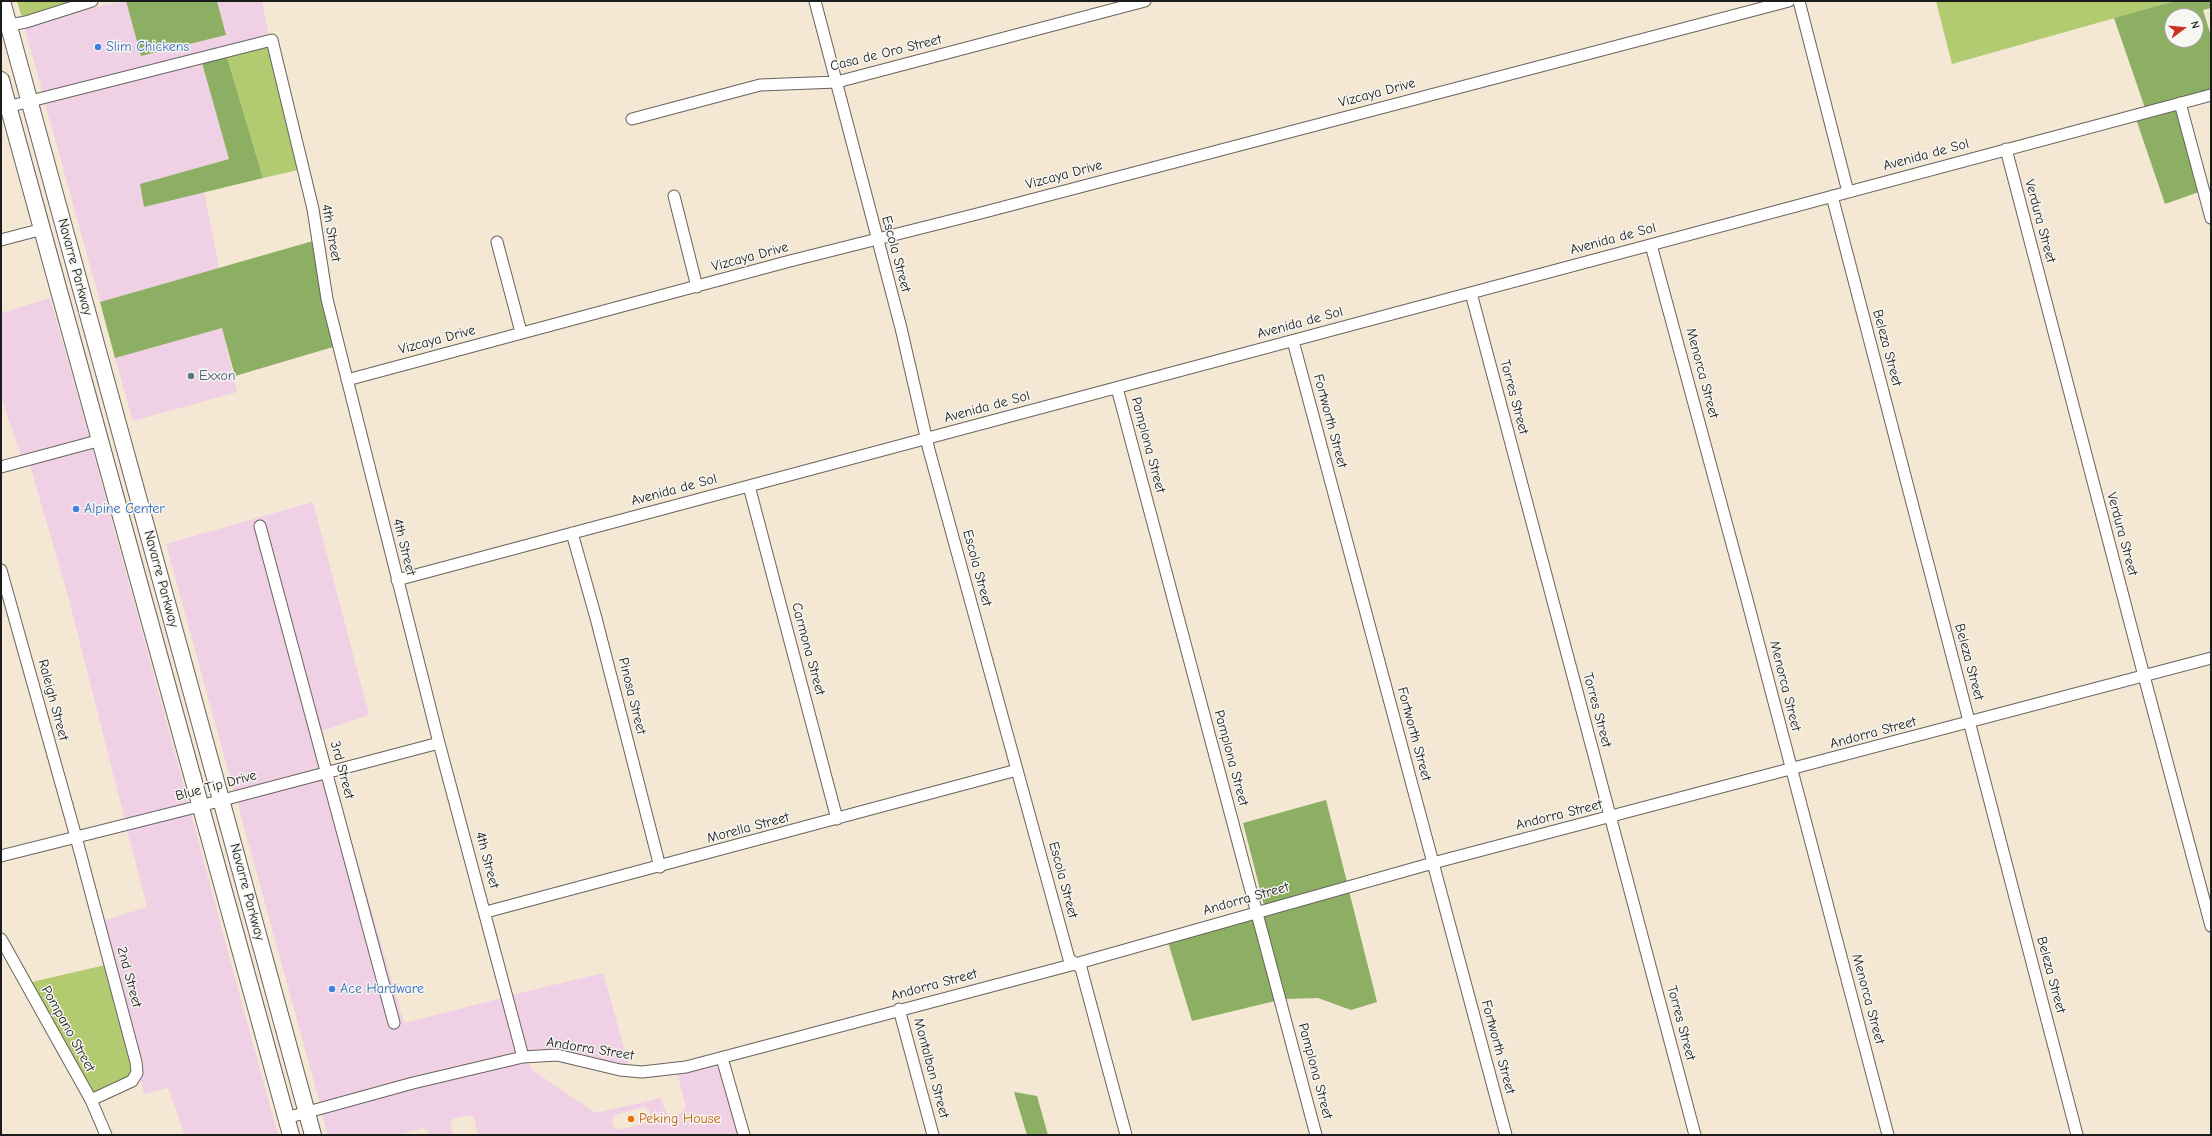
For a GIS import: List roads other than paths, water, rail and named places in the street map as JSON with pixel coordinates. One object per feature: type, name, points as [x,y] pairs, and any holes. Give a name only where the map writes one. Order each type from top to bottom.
[{"type":"highway","name":"Navarre Parkway","points":[[2,1],[313,1135]]},
{"type":"highway","name":"Navarre Parkway","points":[[1,80],[5,108],[61,295],[291,1135]]},
{"type":"highway","points":[[61,295],[71,308],[100,407],[109,421],[118,422]]},
{"type":"highway","points":[[101,440],[111,442],[118,448],[149,558],[158,568]]},
{"type":"street","points":[[9,24],[26,22],[92,1]]},
{"type":"street","name":"Escola Street","points":[[815,1],[838,82],[901,328],[926,438],[1017,770],[1069,959],[1081,968],[1126,1135]]},
{"type":"street","name":"Casa de Oro Street","points":[[632,119],[760,85],[838,82],[1145,1]]},
{"type":"street","name":"Vizcaya Drive","points":[[347,380],[520,332],[1789,1]]},
{"type":"street","points":[[1799,1],[1848,192]]},
{"type":"street","name":"4th Street","points":[[30,102],[272,40],[313,209],[327,299],[439,743],[486,912],[523,1057]]},
{"type":"street","name":"Avenida de Sol","points":[[397,580],[2211,95]]},
{"type":"street","points":[[5,108],[30,102]]},
{"type":"street","points":[[2180,103],[2211,218]]},
{"type":"street","name":"Verdura Street","points":[[2006,149],[2211,926]]},
{"type":"street","points":[[674,196],[697,287]]},
{"type":"street","name":"Beleza Street","points":[[1832,196],[2077,1135]]},
{"type":"street","points":[[1,240],[42,229]]},
{"type":"street","points":[[497,242],[520,332]]},
{"type":"street","name":"Menorca Street","points":[[1651,245],[1888,1135]]},
{"type":"street","name":"Torres Street","points":[[1471,292],[1695,1135]]},
{"type":"street","name":"Fortworth Street","points":[[1293,341],[1506,1135]]},
{"type":"street","name":"Pamplona Street","points":[[1117,388],[1316,1135]]},
{"type":"street","points":[[1,467],[101,440]]},
{"type":"street","name":"Carmona Street","points":[[749,486],[837,819]]},
{"type":"street","name":"3rd Street","points":[[260,526],[394,1023]]},
{"type":"street","name":"Pinosa Street","points":[[572,533],[596,618],[660,867]]},
{"type":"street","name":"Raleigh Street","points":[[1,572],[76,837]]},
{"type":"street","name":"Andorra Street","points":[[286,1118],[413,1083],[523,1057],[556,1055],[620,1070],[642,1072],[686,1067],[899,1009],[1075,964],[1434,863],[1610,818],[2211,658]]},
{"type":"street","name":"Blue Tip Drive","points":[[1,856],[200,806],[439,743]]},
{"type":"street","name":"Morella Street","points":[[486,912],[660,867],[1017,770]]},
{"type":"street","name":"2nd Street","points":[[76,837],[136,1062],[137,1073],[132,1081],[91,1100]]},
{"type":"street","name":"Pompano Street","points":[[1,939],[91,1100],[106,1135]]},
{"type":"street","name":"Montalban Street","points":[[899,1009],[933,1135]]},
{"type":"street","points":[[722,1058],[744,1135]]},
{"type":"place","name":"Slim Chickens","points":[[98,47]]},
{"type":"place","name":"Exxon","points":[[191,376]]},
{"type":"place","name":"Alpine Center","points":[[76,509]]},
{"type":"place","name":"Ace Hardware","points":[[332,989]]},
{"type":"place","name":"Peking House","points":[[631,1119]]}]
